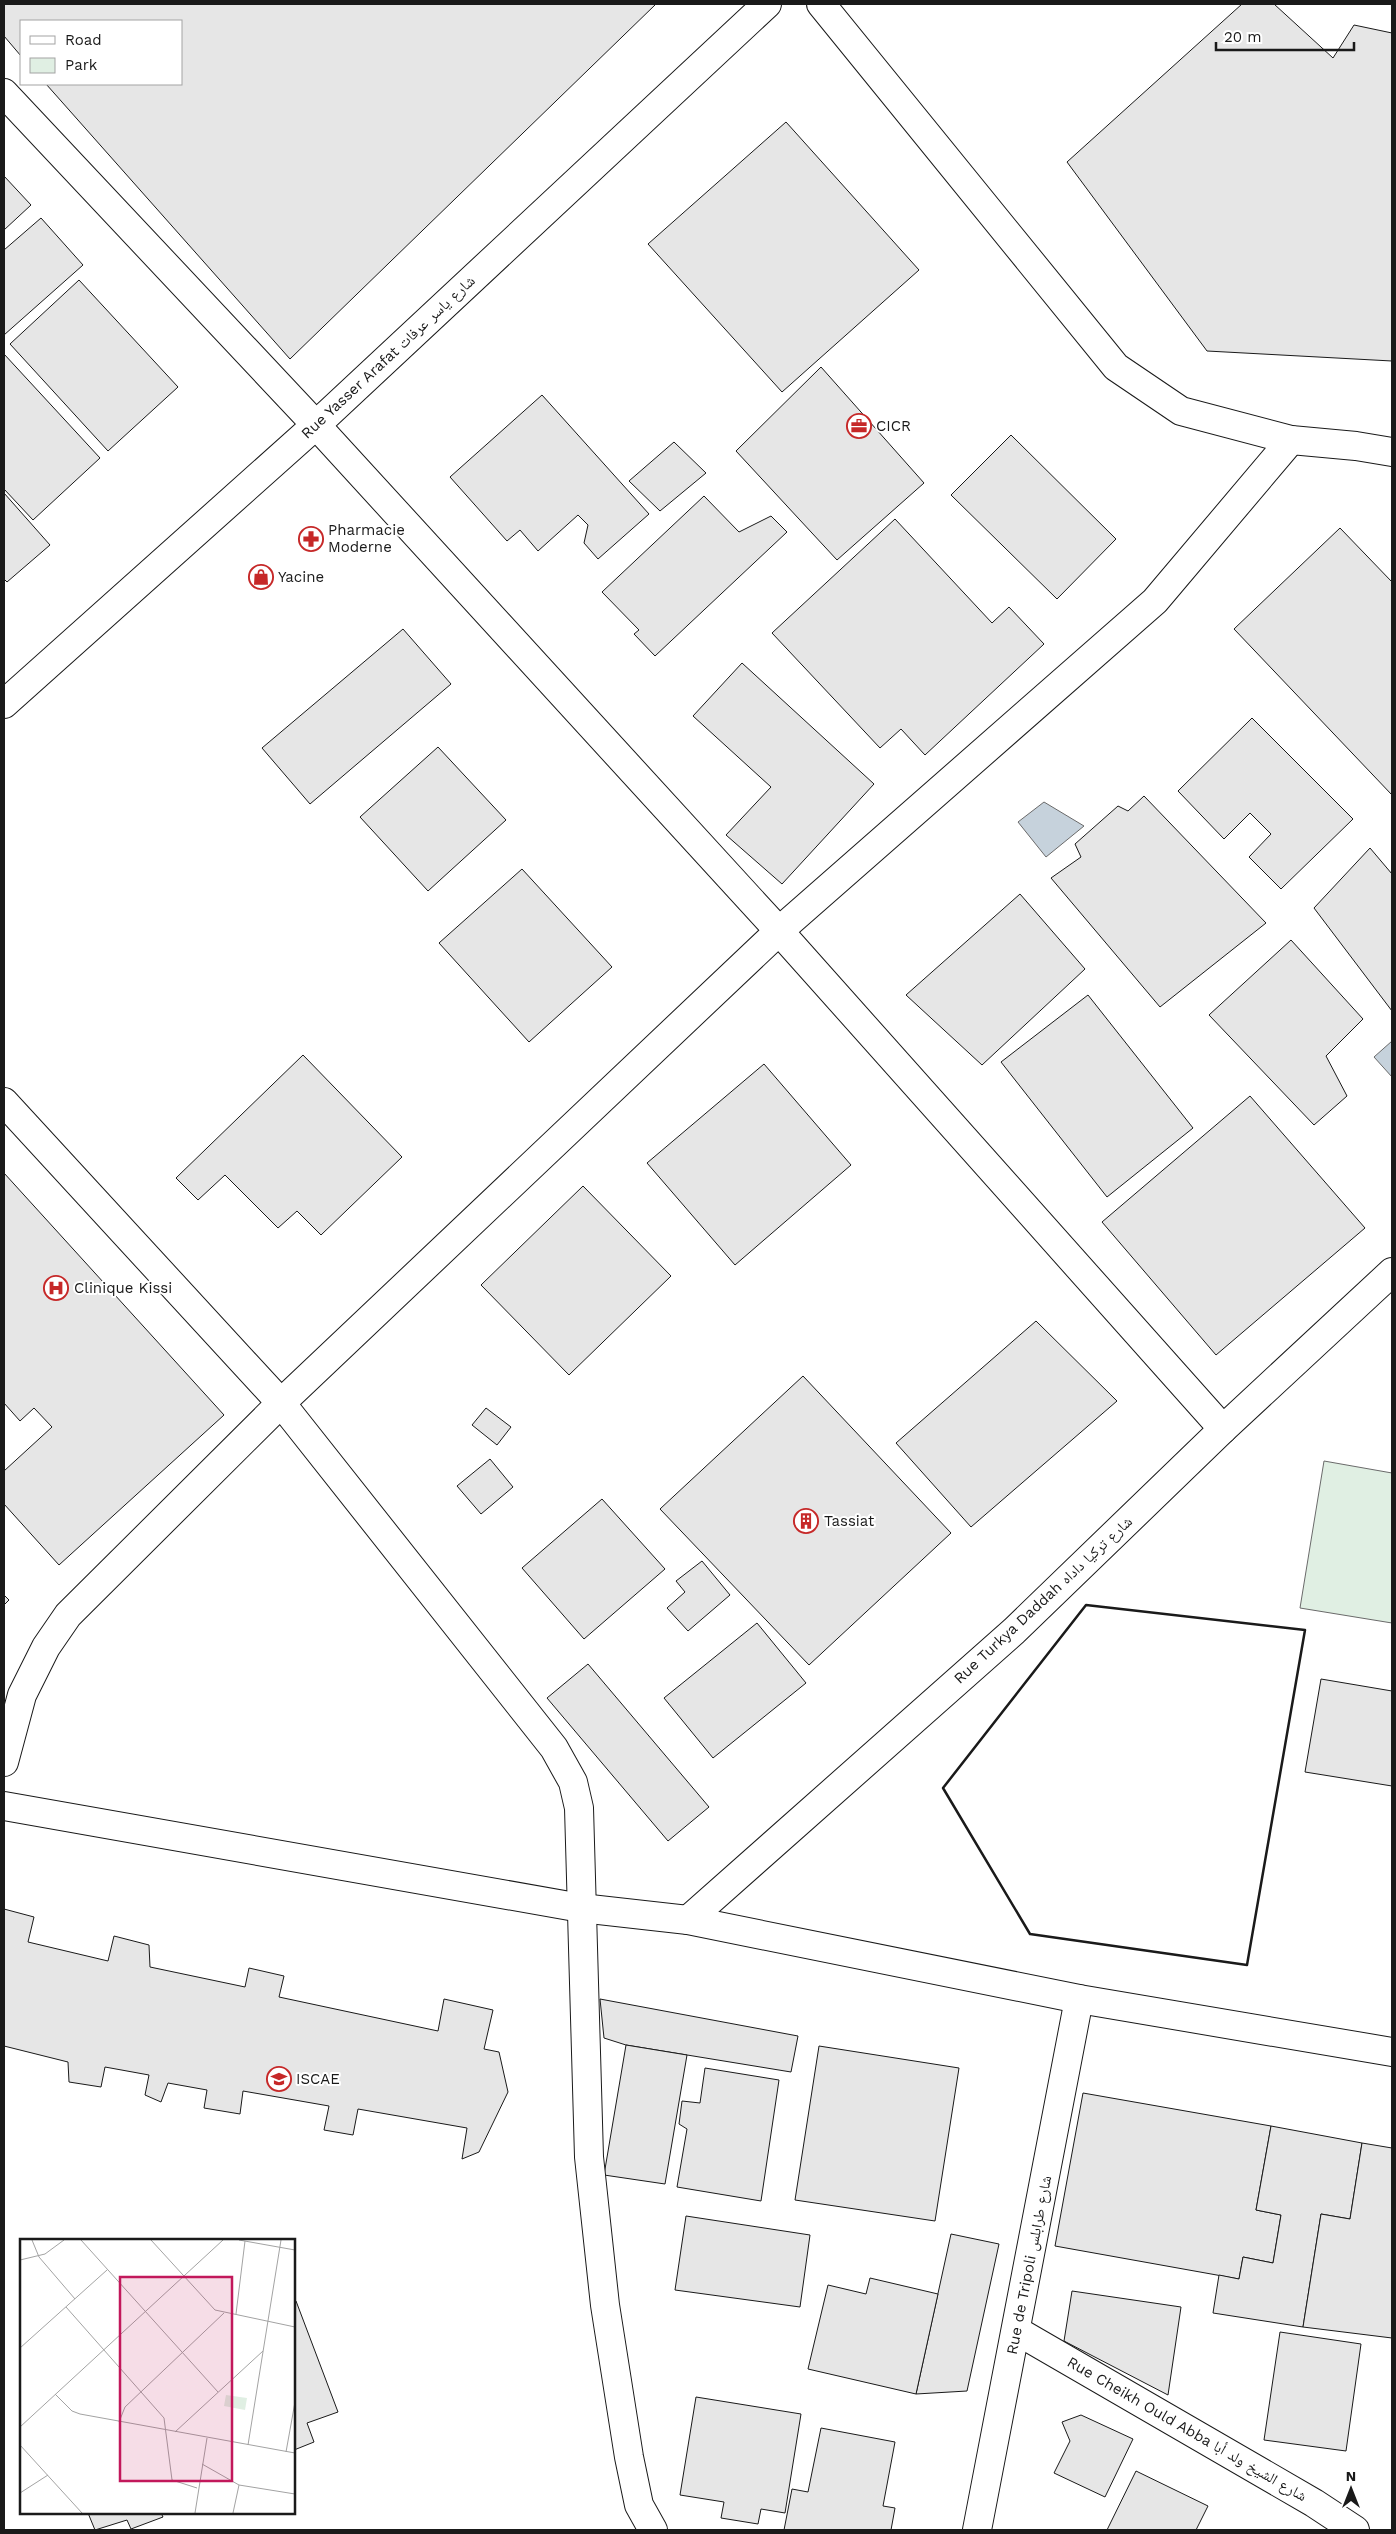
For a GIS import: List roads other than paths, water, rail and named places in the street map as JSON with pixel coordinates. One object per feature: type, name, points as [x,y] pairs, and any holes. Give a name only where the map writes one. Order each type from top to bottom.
[{"type":"street","name":"Rue Yasser Arafat شارع ياسر عرفات","points":[[4,704],[316,425],[767,4]]},
{"type":"street","points":[[821,4],[1116,367],[1181,411],[1291,440],[1356,446],[1392,452]]},
{"type":"street","points":[[4,93],[316,425],[779,931],[1223,1429]]},
{"type":"street","points":[[4,1762],[22,1695],[46,1647],[68,1615],[281,1403],[779,931],[1155,601],[1291,440]]},
{"type":"street","points":[[4,1102],[281,1403],[554,1748],[573,1782],[579,1808],[589,2157],[605,2305],[639,2505],[653,2530]]},
{"type":"street","name":"Rue Turkya Daddah شارع تركيا داداه","points":[[688,1920],[1014,1631],[1223,1429],[1392,1272]]},
{"type":"street","points":[[4,1806],[581,1908],[688,1920],[1079,1998],[1392,2052]]},
{"type":"street","name":"Rue de Tripoli شارع طرابلس","points":[[977,2530],[1017,2331],[1079,1998]]},
{"type":"street","name":"Rue Cheikh Ould Abba شارع الشيخ ولد أبا","points":[[1017,2331],[1314,2503],[1355,2530]]},
{"type":"place","name":"CICR","points":[[859,426]]},
{"type":"place","name":"Pharmacie Moderne","points":[[311,539]]},
{"type":"place","name":"Yacine","points":[[261,577]]},
{"type":"place","name":"Clinique Kissi","points":[[56,1288]]},
{"type":"place","name":"Tassiat","points":[[806,1521]]},
{"type":"place","name":"ISCAE","points":[[279,2079]]}]
